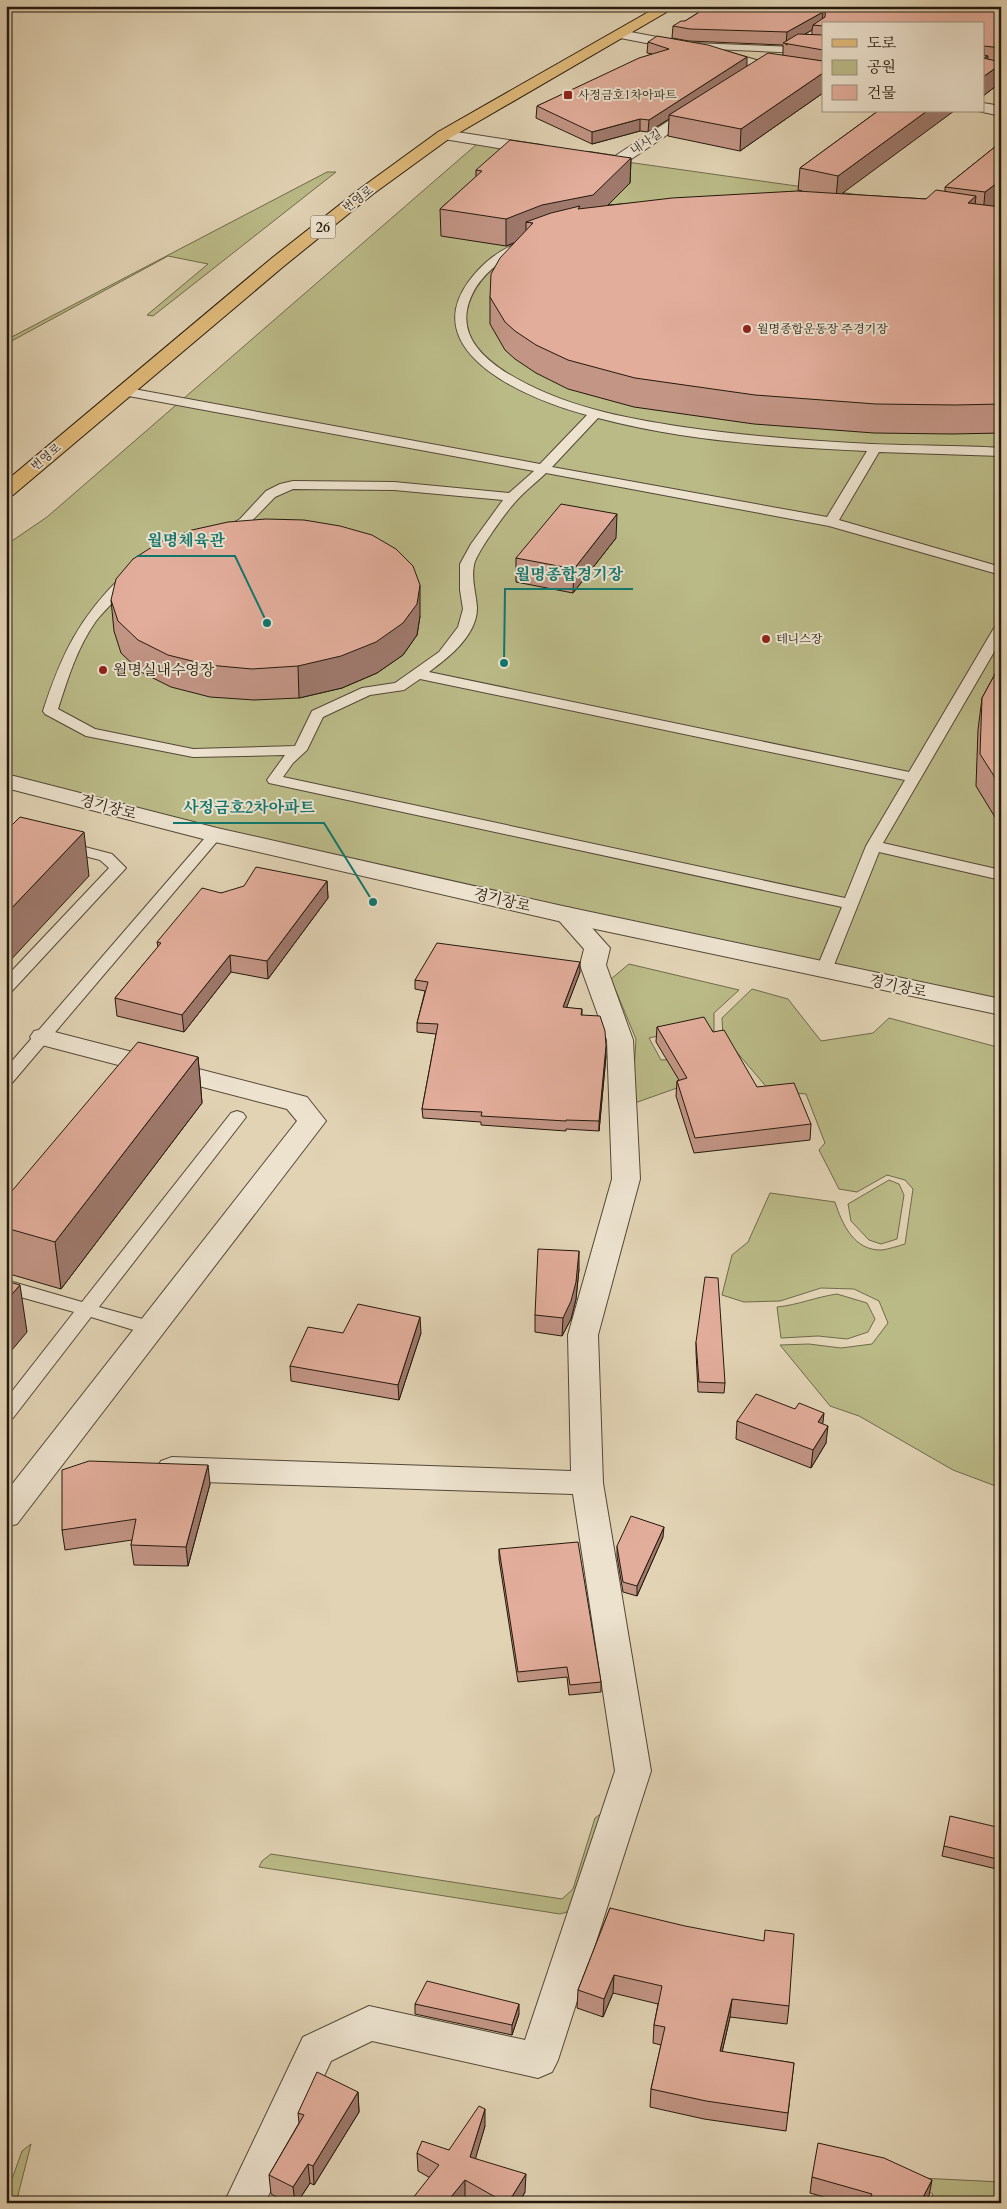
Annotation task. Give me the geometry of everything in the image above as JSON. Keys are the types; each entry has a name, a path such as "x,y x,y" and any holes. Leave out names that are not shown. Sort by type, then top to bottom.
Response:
{"main road":[{"name":"번영로","path":"6,491 123,391 367,191 444,135 670,6"}],"street":[{"path":"620,34 710,51 765,67 822,77"},
{"path":"749,77 815,35"},
{"name":"내사길","path":"444,135 618,161 708,102"},
{"path":"984,108 1001,111"},
{"name":"경기장로","path":"6,781 215,835 568,915 1001,1007"},
{"path":"244,2203 318,2049 368,2023 538,2060 633,1771 586,1482 583,1335 626,1179 620,1040 593,965 597,948 568,915"},
{"path":"6,1515 312,1121 297,1103 43,1037"},
{"path":"45,1465 84,1466"},
{"path":"144,1468 586,1482"}],"lane":[{"path":"686,46 822,51"},
{"path":"530,242 513,249 478,276 468,290 462,305 460,323 464,338 472,351 488,366 514,384 550,400 594,415 636,424 707,434 875,448 964,448 1001,452"},
{"path":"123,391 831,522 1001,570"},
{"path":"594,415 543,469 512,497 478,544 467,564 467,590 470,610 465,628 444,655 400,687 367,691 317,714 300,750 288,760 274,780 851,904"},
{"path":"831,522 875,448"},
{"path":"209,538 238,527 252,515 262,502 275,491 285,486 344,484 439,488 512,497"},
{"path":"140,566 111,595 84,628 65,665 50,711 91,733 193,752 300,750"},
{"path":"824,970 874,846 1001,628"},
{"path":"416,674 915,778"},
{"path":"8,1076 215,835"},
{"path":"6,988 118,868 106,857 48,843"},
{"path":"874,846 1001,875"},
{"path":"6,1413 237,1118"},
{"path":"6,1286 150,1328"}],"green space":[{"path":"477,144 634,163 1001,215 1001,1007 6,781 6,545 47,517"},
{"path":"327,172 336,172 153,316 147,315 208,264 168,256 6,344 6,340"},
{"path":"629,964 739,990 714,1013 714,1031 702,1027 649,1038 661,1060 679,1059 684,1078 677,1088 632,1104 636,1039 611,979"},
{"path":"752,989 788,999 821,1041 873,1033 889,1018 1001,1048 1001,1488 953,1470 859,1416 830,1406 780,1345 809,1344 841,1348 872,1344 888,1323 879,1301 854,1289 821,1288 780,1301 744,1302 722,1295 732,1255 748,1242 770,1193 835,1202 841,1219 851,1235 864,1246 882,1250 905,1244 913,1189 905,1180 887,1175 857,1192 839,1189 819,1150 825,1143 806,1094 770,1091 723,1036 722,1018"},
{"path":"889,1180 899,1184 904,1195 897,1239 881,1244 869,1240 851,1221 848,1204"},
{"path":"837,1294 867,1303 875,1319 868,1332 847,1339 818,1336 781,1338 777,1307"},
{"path":"602,1813 576,1904 567,1912 560,1914 259,1867 262,1861 271,1854 562,1899 573,1889 595,1818"},
{"path":"31,2144 16,2203 6,2203 6,2196 22,2151"},
{"path":"900,2177 1001,2182 1001,2203 929,2203 933,2194"}],"building":[{"path":"709,6 826,6 825,13 823,12 787,32 690,29 673,26"},
{"path":"826,6 1001,6 1001,48 984,46 984,22 822,22 822,26 813,25 825,17"},
{"path":"798,34 822,35 822,50 783,43"},
{"path":"657,36 708,45 747,57 649,120 640,119 592,132 537,106 639,58 669,49 648,42"},
{"path":"768,53 822,61 822,74 741,129 669,115"},
{"path":"984,58 1001,62 1001,64 984,76"},
{"path":"877,112 926,112 838,176 800,168"},
{"path":"510,140 631,158 593,195 542,205 506,219 440,209 482,171 476,170"},
{"path":"1001,142 1001,180 985,192 945,187"},
{"name":"월명종합운동장 주경기장","path":"936,190 976,196 968,203 1001,207 1001,404 876,404 755,395 635,378 568,360 536,345 505,322 490,297 491,274 500,258 533,223 526,222 551,213 580,206 578,209 672,198 797,191 926,199"},
{"path":"561,504 617,514 574,569 516,558"},
{"path":"266,519 304,520 340,526 372,535 396,549 413,566 420,585 417,604 403,623 376,642 341,656 298,666 252,669 208,665 168,655 138,640 118,621 111,600 116,579 133,559 160,542 192,530 228,522"},
{"path":"1001,663 1001,787 980,754 982,698"},
{"path":"20,817 84,832 6,914 6,831"},
{"path":"256,867 327,881 267,961 230,955 182,1015 115,998 161,943 157,942 202,888 221,893 244,886"},
{"path":"437,943 580,962 563,1007 582,1009 581,1015 600,1016 605,1031 606,1046 599,1121 481,1116 482,1112 422,1109 438,1024 417,1023 428,982 415,980"},
{"path":"704,1017 713,1032 724,1030 757,1087 794,1083 811,1124 695,1138 677,1081 687,1078 657,1027"},
{"path":"138,1042 198,1057 55,1242 6,1228 6,1198"},
{"path":"538,1249 579,1251 576,1282 571,1301 563,1318 535,1315"},
{"path":"705,1277 718,1278 725,1383 699,1382 696,1342"},
{"path":"6,1281 20,1285 6,1301"},
{"path":"358,1304 420,1317 398,1385 290,1366 308,1327 343,1333"},
{"path":"756,1394 795,1409 799,1403 824,1413 818,1422 828,1426 813,1450 737,1421"},
{"path":"89,1461 208,1465 186,1547 131,1545 136,1519 62,1530 62,1470"},
{"path":"631,1516 664,1527 637,1586 623,1582 617,1546"},
{"path":"578,1542 601,1682 570,1685 567,1667 518,1672 499,1549"},
{"path":"950,1816 1001,1828 1001,1860 944,1846"},
{"path":"610,1908 685,1926 764,1941 765,1930 794,1934 789,2006 732,1999 720,2051 794,2063 788,2113 706,2101 651,2089 665,2027 654,2025 662,1986 614,1975 604,1999 578,1990"},
{"path":"427,1981 519,2004 512,2025 415,2004"},
{"path":"317,2072 358,2092 313,2166 308,2164 293,2187 269,2175 304,2115 298,2113"},
{"path":"479,2106 485,2109 470,2157 526,2174 508,2203 465,2180 446,2203 409,2203 439,2165 417,2153 422,2141 449,2150"},
{"path":"818,2143 884,2158 932,2180 920,2203 868,2203 872,2194 812,2177"}],"place":[{"name":"사정금호1차아파트","path":"568,95"},
{"name":"월명종합운동장 주경기장","path":"747,329"},
{"name":"월명체육관","path":"267,623"},
{"name":"테니스장","path":"766,639"},
{"name":"월명종합경기장","path":"504,663"},
{"name":"월명실내수영장","path":"103,670"},
{"name":"사정금호2차아파트","path":"373,902"}]}
